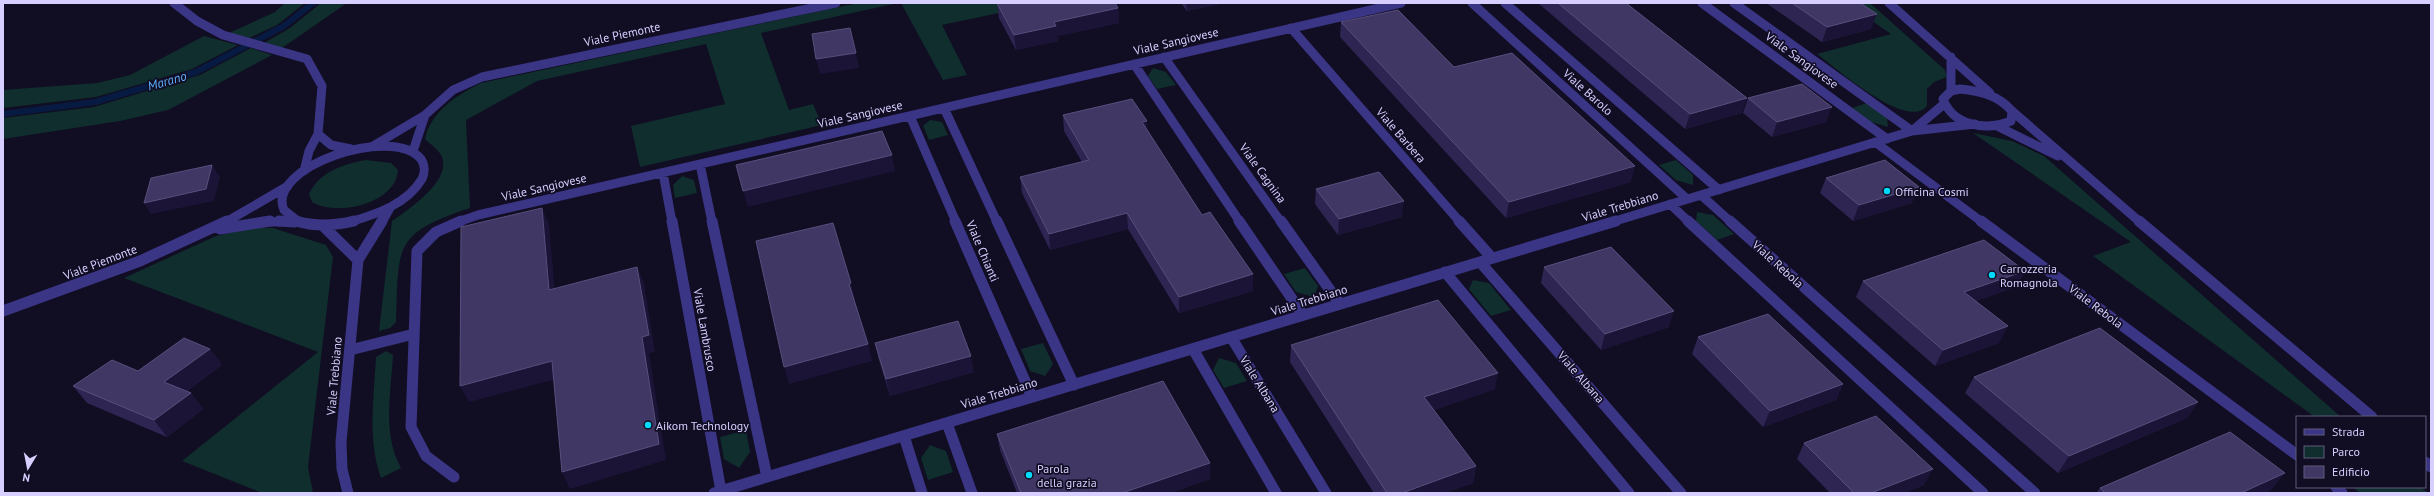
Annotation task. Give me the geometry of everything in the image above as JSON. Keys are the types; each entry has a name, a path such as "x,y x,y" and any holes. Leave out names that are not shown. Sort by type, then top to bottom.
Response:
{"street":[{"path":"174,3 197,21 222,35 266,49 291,54 307,60 316,70 322,86 318,134 309,151 304,171"},
{"name":"Viale Piemonte","path":"373,146 425,115 453,90 482,77 836,3"},
{"name":"Viale Sangiovese","path":"454,477 426,456 411,427 417,252 431,234 443,226 478,215 1400,3"},
{"name":"Viale Barolo","path":"1472,3 1688,199"},
{"name":"Viale Barolo","path":"1506,3 1719,190"},
{"name":"Viale Sangiovese","path":"1702,3 1887,139"},
{"name":"Viale Sangiovese","path":"1734,3 1912,131"},
{"path":"1889,3 1951,57 1991,95 2008,105 2069,162 2371,416"},
{"name":"Viale Barbera","path":"1291,28 1492,258"},
{"name":"Viale Cagnina","path":"1164,57 1340,304"},
{"path":"1951,57 1951,91"},
{"path":"1134,64 1303,315"},
{"path":"1991,95 1970,90 1951,91 1943,99 1944,104 1955,116 1975,124 1997,126 2069,162"},
{"name":"Viale Trebbiano","path":"1912,131 1944,104"},
{"name":"Viale Chianti","path":"944,108 1074,384"},
{"path":"1997,126 2011,121 2012,110"},
{"name":"Viale Piemonte","path":"413,151 425,115"},
{"name":"Viale Chianti","path":"910,116 1032,397"},
{"name":"Viale Trebbiano","path":"717,492 1912,131 1975,124"},
{"path":"318,134 331,146 354,149 373,146 402,147 413,151 423,159 425,170 421,182 408,195 390,207"},
{"name":"Viale Rebola","path":"1875,142 2296,454"},
{"name":"Viale Piemonte","path":"3,311 118,270 204,233 288,186 304,171 330,157 354,149"},
{"path":"700,164 767,477"},
{"name":"Viale Lambrusco","path":"663,173 717,492"},
{"path":"288,186 282,198 282,208 288,216 299,222"},
{"name":"Viale Rebola","path":"1701,195 2035,493"},
{"path":"1670,204 1983,493"},
{"name":"Viale Piemonte","path":"204,233 249,223 273,220 322,225 351,222 390,207"},
{"name":"Viale Trebbiano","path":"348,493 342,469 342,442 358,260 390,207"},
{"path":"322,225 358,260"},
{"name":"Viale Albana","path":"1480,262 1681,493"},
{"path":"1445,272 1629,493"},
{"path":"350,350 414,334"},
{"name":"Viale Albana","path":"1231,337 1326,493"},
{"path":"1193,349 1276,493"},
{"path":"947,423 972,493"},
{"path":"904,436 922,493"}],"green space":[{"path":"285,3 305,3 277,25 247,39 229,33 275,12"},
{"path":"321,3 347,3 282,48 264,43 290,28"},
{"path":"858,3 898,3 761,33 789,110 813,104 822,125 640,167 631,126 725,104 706,44 537,81 466,120 470,208 426,226 413,235 405,246 400,259 396,322 390,328 379,331 392,221 418,202 435,185 443,166 442,157 425,139 433,120 446,105 454,99 481,83"},
{"path":"901,3 1047,3 942,25 967,75 943,80"},
{"path":"1846,3 1870,3 1945,70 1947,77 1934,82 1927,89 1927,106 1917,112 1904,110 1888,104 1872,95 1817,54 1891,34"},
{"path":"204,36 238,45 192,69 96,97 3,108 3,90 97,83 130,75"},
{"path":"251,48 272,55 168,110 120,121 3,139 3,118 94,107 200,75"},
{"path":"1153,68 1166,72 1176,85 1157,89 1148,76"},
{"path":"1867,103 1887,118 1888,127 1871,122 1852,108"},
{"path":"930,120 942,122 948,135 929,140 923,126"},
{"path":"1973,133 2012,141 2044,156 2340,416 2314,416 2093,256 2131,242"},
{"path":"366,160 391,163 398,170 395,182 377,199 364,204 336,208 323,206 312,202 309,194 313,186 325,175 340,167"},
{"path":"1676,160 1693,175 1693,185 1676,180 1659,165"},
{"path":"682,176 694,180 697,193 675,198 673,185"},
{"path":"1697,212 1713,215 1734,234 1717,240 1696,221"},
{"path":"255,227 273,228 326,245 333,257 308,467 313,493 262,493 182,461 318,352 124,278 216,236"},
{"path":"1305,268 1318,286 1314,297 1296,292 1284,274"},
{"path":"1473,280 1489,283 1511,310 1491,316 1469,289"},
{"path":"1043,343 1053,364 1045,376 1030,371 1021,349"},
{"path":"386,351 393,355 389,413 391,441 401,468 381,478 374,448 372,418 376,357"},
{"path":"1219,358 1236,363 1247,381 1224,388 1213,370"},
{"path":"746,430 750,452 739,468 724,459 720,437"},
{"path":"930,445 946,451 953,472 928,480 921,458"},
{"path":"2354,488 2422,488 2428,493 2360,493"}],"building":[{"path":"997,3 1115,3 1118,8 1054,22 1056,26 1014,35"},
{"path":"1558,3 1626,3 1747,98 1690,114"},
{"path":"1792,3 1860,3 1877,14 1827,27"},
{"path":"1398,10 1454,67 1512,53 1635,166 1509,202 1341,22"},
{"path":"850,28 856,53 816,59 812,34"},
{"path":"1802,84 1832,107 1777,122 1748,98"},
{"path":"1132,99 1147,121 1142,122 1202,215 1210,212 1253,274 1179,297 1127,213 1049,234 1020,177 1089,160 1063,115"},
{"path":"882,131 892,155 743,191 736,165"},
{"path":"1885,160 1919,187 1859,205 1826,178"},
{"path":"212,165 206,189 144,203 151,178"},
{"path":"1379,172 1404,201 1339,219 1316,189"},
{"path":"542,208 549,290 637,267 649,335 642,337 659,444 562,472 552,361 460,386 461,227"},
{"path":"833,223 851,283 849,284 868,344 784,367 756,241"},
{"path":"1984,240 2025,271 1964,292 2008,326 1943,350 1863,281"},
{"path":"1611,247 1674,311 1605,334 1544,267"},
{"path":"1438,300 1498,373 1424,397 1476,466 1402,493 1387,493 1291,345"},
{"path":"1768,314 1843,384 1770,411 1698,337"},
{"path":"958,321 971,356 886,379 875,343"},
{"path":"2100,328 2198,402 2069,456 1974,377"},
{"path":"184,338 210,349 164,382 191,393 154,420 73,386 112,360 138,371"},
{"path":"1163,381 1210,463 1122,493 1021,493 997,434"},
{"path":"1876,416 1933,469 1871,493 1854,493 1804,443"},
{"path":"2230,432 2285,473 2241,493 2105,493 2100,488"}],"waterway":[{"name":"Marano","path":"3,114 95,102 196,72 284,26 313,3"}],"place":[{"name":"Officina Cosmi","path":"1887,191"},
{"name":"Carrozzeria Romagnola","path":"1992,275"},
{"name":"Aikom Technology","path":"648,425"},
{"name":"Parola della grazia","path":"1029,475"}]}
